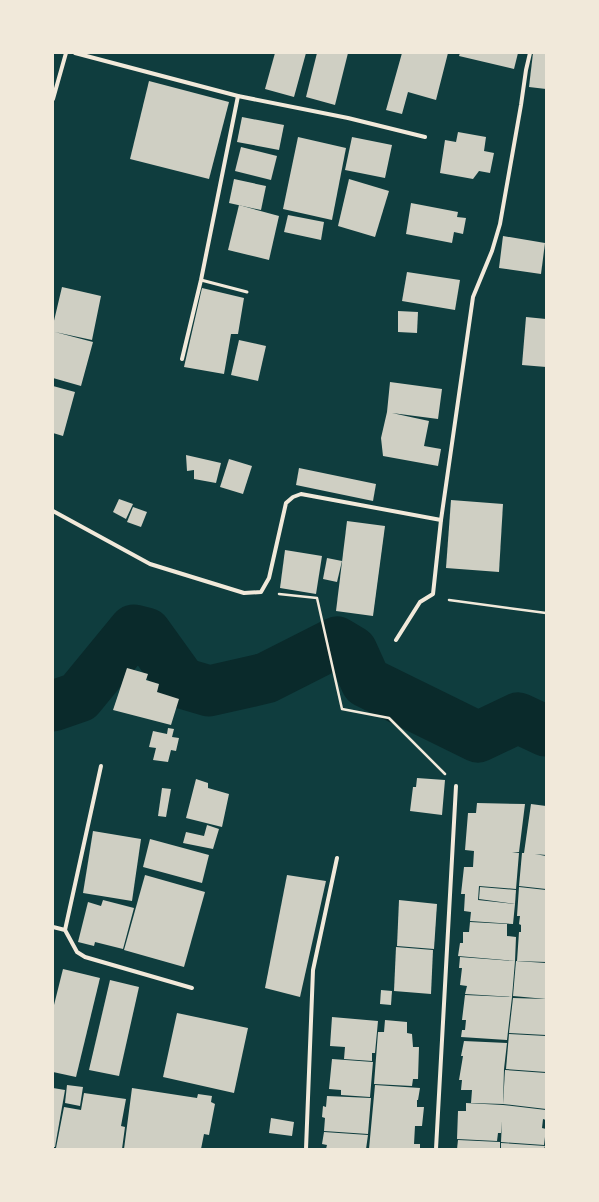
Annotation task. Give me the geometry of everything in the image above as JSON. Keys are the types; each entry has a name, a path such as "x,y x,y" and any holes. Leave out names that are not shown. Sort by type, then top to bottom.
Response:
{"street":[{"path":"53,99 66,53"},
{"path":"75,53 238,96 348,118 425,137"},
{"path":"396,640 420,602 433,594 441,520 473,297 492,250 500,224 530,53"},
{"path":"182,359 201,280 238,96"},
{"path":"53,511 150,564 244,593 261,592 269,578 286,503 293,497 301,494 441,520"},
{"path":"101,766 65,930 77,952 85,957 192,988"},
{"path":"436,1149 456,786"},
{"path":"306,1149 313,970 337,858"},
{"path":"53,927 65,930"}],"lane":[{"path":"201,280 246,292"}],"path":[{"path":"261,592 317,598 342,709 389,718 456,786"},
{"path":"433,594 438,598 546,613"}],"building":[{"path":"275,53 306,53 294,97 265,89"},
{"path":"317,53 348,53 335,105 306,97"},
{"path":"402,53 448,53 436,100 408,92 402,114 386,110"},
{"path":"460,53 518,53 514,69 459,56"},
{"path":"533,53 546,53 546,89 529,87"},
{"path":"149,81 229,102 209,179 130,159"},
{"path":"242,117 284,125 279,150 237,142"},
{"path":"458,132 486,137 484,151 494,153 490,173 479,171 473,179 440,173 445,140 456,142"},
{"path":"298,137 346,148 332,220 283,209"},
{"path":"352,137 392,145 385,178 345,170"},
{"path":"241,147 277,156 271,180 235,171"},
{"path":"234,179 266,186 261,210 229,203"},
{"path":"349,179 389,191 375,237 338,226"},
{"path":"411,203 458,212 457,217 466,218 463,234 454,232 452,243 406,234"},
{"path":"239,205 279,216 269,260 228,250"},
{"path":"288,215 324,222 321,240 284,232"},
{"path":"503,236 545,243 541,274 499,268"},
{"path":"407,272 460,280 455,310 402,301"},
{"path":"62,287 101,296 92,340 55,332 93,342 81,386 53,378 53,325"},
{"path":"202,288 244,298 238,334 231,334 224,374 184,367"},
{"path":"398,311 418,312 417,333 398,332"},
{"path":"526,317 546,319 546,367 522,365"},
{"path":"239,340 266,346 258,381 231,375"},
{"path":"390,382 442,389 438,419 392,413 429,421 424,446 441,449 438,466 383,456 381,438 387,412"},
{"path":"53,386 75,392 63,436 53,433"},
{"path":"186,455 221,463 216,483 194,479 194,470 187,471"},
{"path":"229,459 252,466 243,494 220,487"},
{"path":"299,468 376,484 373,501 296,485"},
{"path":"119,499 133,504 126,519 113,512"},
{"path":"451,500 503,504 499,572 446,568"},
{"path":"133,507 147,512 141,527 127,522"},
{"path":"347,521 385,526 373,616 336,611"},
{"path":"285,550 322,556 316,594 280,588"},
{"path":"327,558 342,561 337,582 323,579"},
{"path":"127,668 148,674 146,680 159,684 157,692 179,699 171,725 113,710"},
{"path":"168,728 174,729 172,737 179,738 176,751 171,750 168,762 153,760 156,748 149,747 153,731 167,734"},
{"path":"417,778 445,780 442,815 410,811 413,787 416,787"},
{"path":"196,779 208,783 208,788 229,794 222,827 186,818"},
{"path":"162,788 171,789 166,817 158,816"},
{"path":"477,803 525,804 519,852 512,852 519,853 516,889 479,886 478,900 515,904 513,924 470,921 471,912 464,911 465,894 461,894 464,867 473,867 474,851 465,850 468,813 476,813"},
{"path":"531,804 546,806 546,855 535,854 546,856 546,889 519,886 522,853 524,853"},
{"path":"207,825 219,829 213,849 183,843 186,832 204,836"},
{"path":"93,831 141,839 132,901 83,893"},
{"path":"150,839 209,855 202,883 143,867"},
{"path":"145,875 205,892 184,967 124,950"},
{"path":"287,875 326,881 300,997 265,988"},
{"path":"480,887 516,890 515,904 479,899"},
{"path":"519,887 546,890 546,962 517,961 519,932 521,932 521,925 519,924 520,916 517,916"},
{"path":"103,900 134,908 123,949 95,942 94,946 78,942 88,902 101,906"},
{"path":"399,900 437,904 434,949 397,946"},
{"path":"470,922 507,924 507,936 516,937 515,961 458,956 460,943 463,943 463,932 469,932"},
{"path":"396,947 433,950 431,994 394,991"},
{"path":"460,957 515,961 512,997 465,994 467,986 460,985 462,968 459,968"},
{"path":"516,961 546,963 546,999 513,996"},
{"path":"63,969 100,978 76,1077 53,1072 53,1009"},
{"path":"110,980 139,987 119,1076 89,1070"},
{"path":"381,990 392,991 391,1005 380,1004"},
{"path":"465,995 512,997 507,1040 461,1037 462,1030 465,1030 466,1020 462,1020"},
{"path":"513,998 546,999 546,1035 509,1033"},
{"path":"177,1013 248,1028 234,1093 163,1077"},
{"path":"332,1017 378,1021 375,1053 372,1053 372,1061 344,1059 345,1047 330,1046"},
{"path":"385,1020 407,1022 407,1033 412,1034 413,1047 419,1047 418,1079 413,1079 412,1086 374,1084 378,1032 384,1032"},
{"path":"509,1034 546,1036 546,1072 506,1069"},
{"path":"464,1041 507,1043 504,1069 503,1104 471,1103 472,1090 461,1090 462,1080 459,1080"},
{"path":"332,1059 373,1062 370,1097 341,1095 341,1090 329,1089"},
{"path":"505,1070 546,1073 546,1109 503,1104"},
{"path":"67,1085 83,1087 80,1106 65,1103"},
{"path":"375,1085 420,1088 417,1107 424,1107 422,1126 415,1126 414,1144 420,1144 420,1149 369,1149"},
{"path":"53,1088 65,1090 55,1147 53,1147"},
{"path":"132,1088 197,1098 198,1094 212,1096 211,1102 215,1104 209,1135 204,1134 201,1149 124,1149"},
{"path":"84,1093 126,1099 121,1126 125,1127 122,1149 56,1148 64,1107 81,1110"},
{"path":"327,1096 371,1098 368,1134 324,1131 325,1118 322,1117 323,1106 326,1107"},
{"path":"466,1103 503,1105 546,1110 546,1120 543,1119 542,1128 546,1129 544,1145 501,1142 502,1121 501,1133 498,1133 497,1141 457,1139 458,1111 466,1111"},
{"path":"271,1118 294,1122 292,1136 269,1133"},
{"path":"324,1132 368,1135 366,1149 326,1149 327,1145 322,1144"},
{"path":"458,1140 500,1142 500,1149 457,1149"},
{"path":"501,1143 545,1146 544,1149 501,1149"}],"waterway":[{"path":"53,706 79,697 134,630 146,633 182,683 209,691 266,678 337,642 352,651 366,682 478,737 518,718 546,731"}]}
